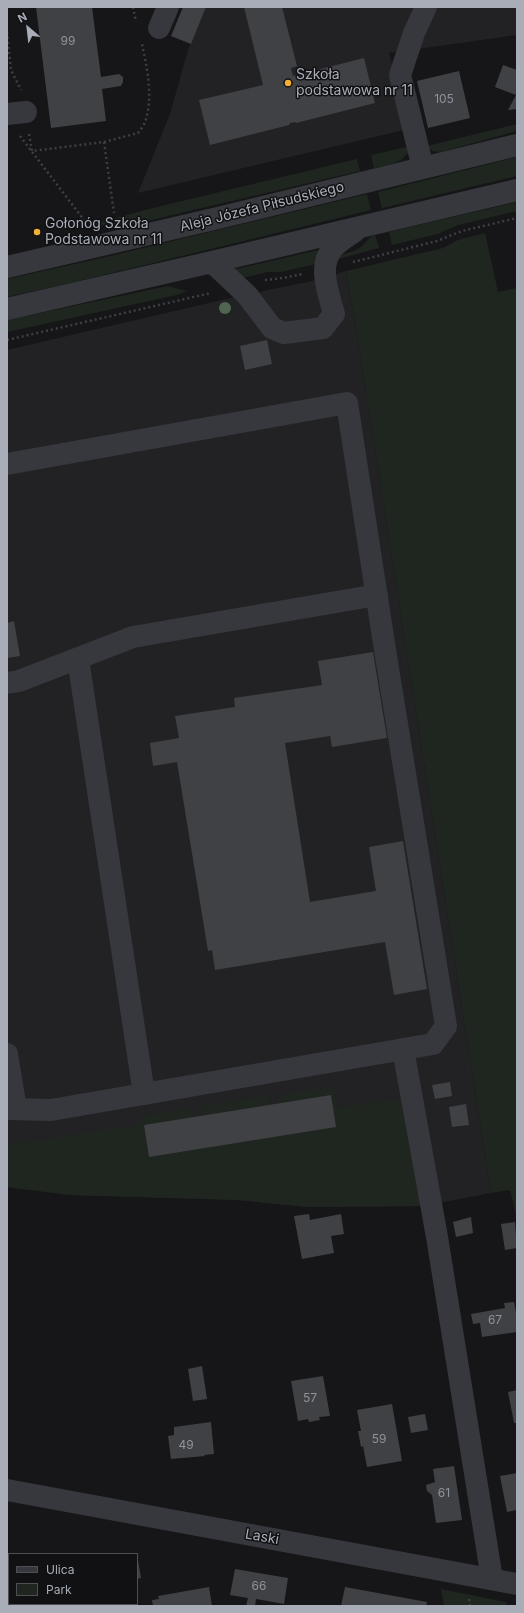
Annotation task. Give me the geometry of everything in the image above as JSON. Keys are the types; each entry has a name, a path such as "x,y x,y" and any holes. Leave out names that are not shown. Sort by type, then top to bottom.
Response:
{"street":[{"path":"159,28 168,7"},
{"path":"424,168 400,75 414,33 426,7"},
{"name":"Aleja Józefa Piłsudskiego","path":"7,267 517,145"},
{"path":"7,309 517,190"},
{"path":"212,262 247,295 272,328 284,333 323,328 334,314 325,277 325,268 328,258 332,248 362,226"},
{"path":"7,464 347,403 446,1026 433,1044 50,1110 11,1109 7,1054"},
{"path":"7,683 19,681 134,637 377,595"},
{"path":"78,659 144,1094"},
{"path":"403,1049 437,1237 492,1579"},
{"name":"Laski","path":"7,1490 517,1584"}],"path":[{"path":"133,7 136,23"},
{"path":"104,142 138,133 146,120 149,99 147,66 140,38"},
{"path":"17,133 84,220"},
{"path":"107,154 114,212"}],"shaded area":[{"name":"Szkoła podstawowa nr 11","path":"206,7 517,7 517,35 389,53 408,129 138,193 170,114 188,50"},
{"path":"346,271 491,1193 423,1206 308,1207 238,1200 70,1195 7,1187 7,350 239,296 317,280"}],"green space":[{"path":"517,124 517,131 441,152 432,151 427,146"},
{"path":"411,146 409,152 397,162 374,168 371,155"},
{"path":"517,157 517,176 382,208 378,192"},
{"path":"357,159 360,171 134,224 85,226 153,208"},
{"path":"367,194 371,210 75,282 7,297 7,279 102,258"},
{"path":"517,202 517,211 458,225 438,234 392,245 389,232"},
{"path":"485,233 498,292 517,288 517,1218 510,1190 491,1193 346,271 443,248 458,240"},
{"path":"375,235 379,248 334,260 340,256 355,251"},
{"path":"323,249 320,263 281,272 267,272 239,279 232,270"},
{"path":"168,286 187,291 177,295 7,332 7,320"},
{"path":"329,1087 334,1090 337,1108 404,1098 423,1206 308,1207 238,1200 70,1195 7,1187 7,1145 139,1124 145,1116 192,1109 193,1117 144,1125 149,1157 335,1127 331,1095 281,1103 280,1094"},
{"path":"269,1096 270,1104 204,1115 202,1107"},
{"path":"441,1589 506,1602 507,1606 444,1606"}],"building":[{"path":"36,7 92,7 101,77 119,74 123,77 121,86 102,89 106,121 51,128"},
{"path":"183,7 206,7 191,44 171,36"},
{"path":"244,7 282,7 297,66 291,68 293,76 364,58 375,103 296,123 290,123 289,125 210,145 199,100 263,85"},
{"path":"503,65 517,70 517,109 508,110 516,95 495,87"},
{"path":"459,71 470,118 428,128 417,81"},
{"path":"267,340 272,364 245,370 240,346"},
{"path":"14,621 20,656 7,658 7,623"},
{"path":"373,652 387,738 332,747 330,736 285,743 310,902 376,891 369,847 403,841 427,989 394,995 385,942 215,970 212,950 208,951 177,762 153,766 150,743 179,738 175,716 235,707 234,698 322,685 318,661"},
{"path":"450,1082 452,1096 435,1099 432,1085"},
{"path":"331,1095 336,1127 149,1157 144,1125"},
{"path":"466,1104 469,1125 452,1127 449,1107"},
{"path":"309,1214 310,1220 341,1214 344,1234 331,1236 334,1253 302,1259 294,1216"},
{"path":"471,1217 473,1233 456,1237 453,1222"},
{"path":"515,1222 517,1248 505,1250 501,1224"},
{"path":"514,1302 517,1318 517,1332 482,1337 480,1323 473,1324 471,1314 505,1308 504,1303"},
{"path":"202,1366 207,1399 193,1401 188,1369"},
{"path":"323,1376 330,1416 319,1417 320,1420 309,1422 308,1419 298,1421 291,1381"},
{"path":"517,1390 517,1423 514,1423 508,1392"},
{"path":"392,1404 402,1461 367,1467 363,1446 361,1447 358,1431 361,1431 357,1410"},
{"path":"425,1414 428,1430 411,1433 408,1417"},
{"path":"211,1422 214,1454 171,1459 168,1436 174,1435 174,1427"},
{"path":"454,1466 462,1520 436,1523 432,1495 427,1491 426,1485 435,1482 433,1469"},
{"path":"517,1473 517,1510 507,1512 500,1476"},
{"path":"138,1560 141,1578 138,1579"},
{"path":"235,1569 288,1578 284,1604 256,1599 255,1606 246,1606 248,1598 230,1595"},
{"path":"209,1587 212,1606 153,1606 152,1600 159,1599 158,1596"},
{"path":"345,1587 427,1602 426,1606 341,1606"}],"place":[{"name":"Szkoła podstawowa nr 11","path":"288,83"},
{"name":"Gołonóg Szkoła Podstawowa nr 11","path":"37,232"}]}
